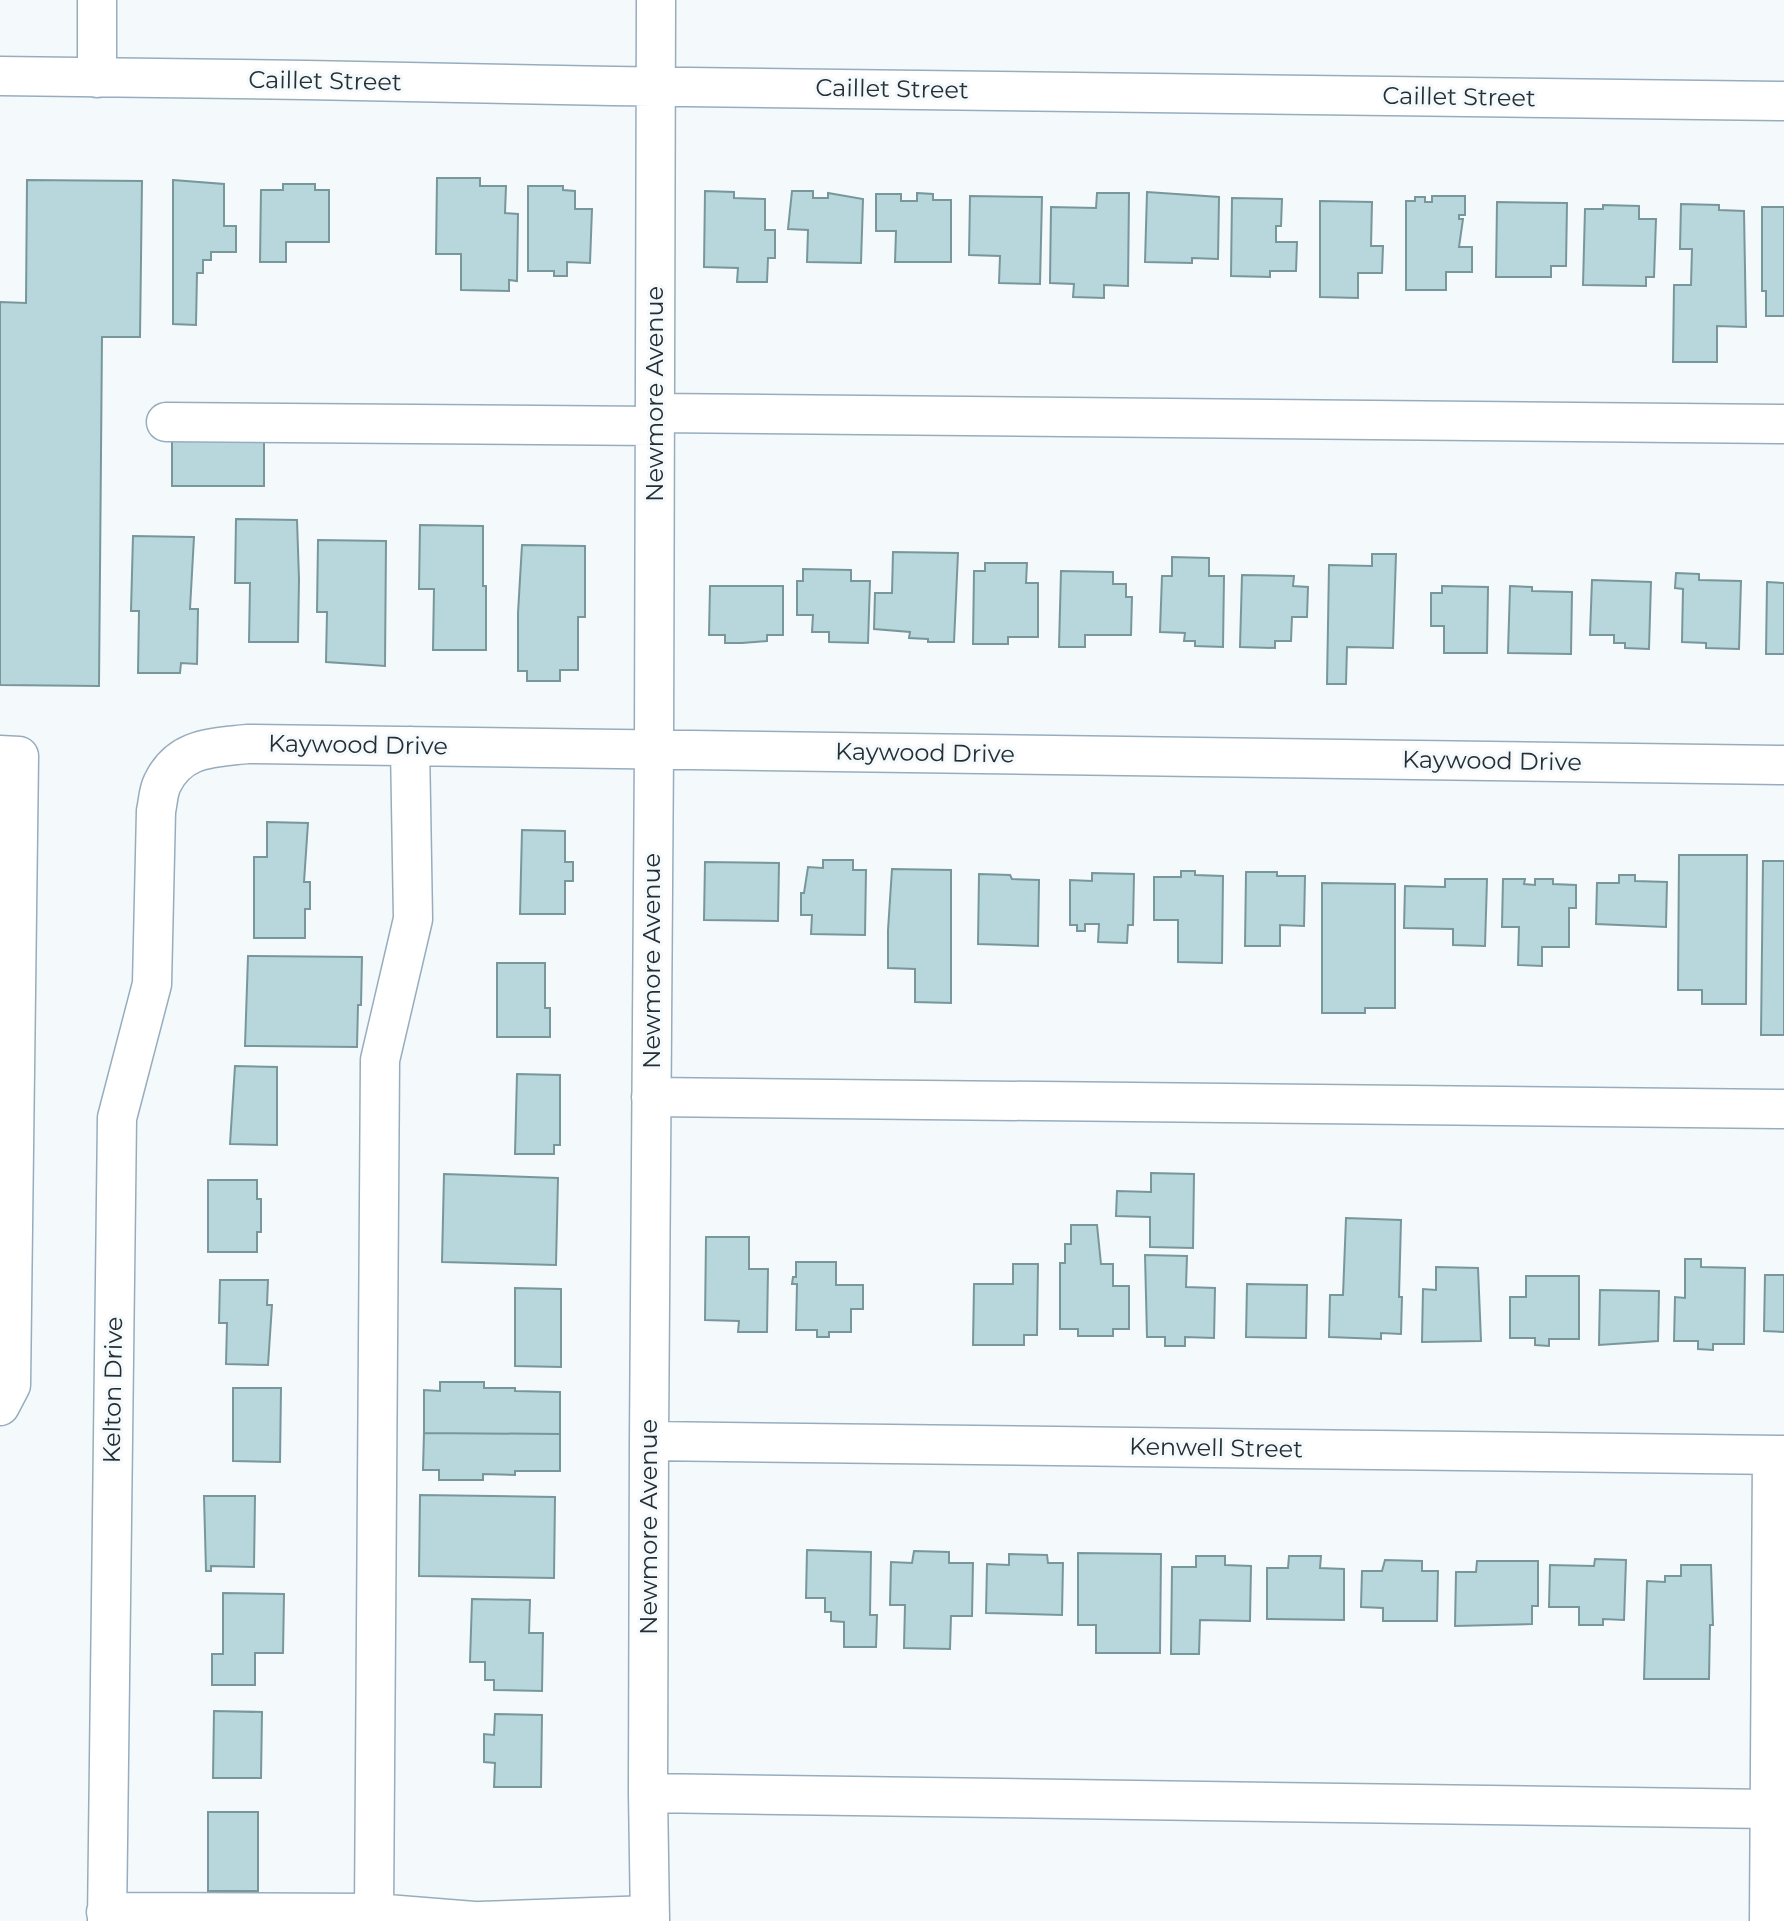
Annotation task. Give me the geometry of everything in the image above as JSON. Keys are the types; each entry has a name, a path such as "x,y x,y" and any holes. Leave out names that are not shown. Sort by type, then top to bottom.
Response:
{"street":[{"path":"97,0 97,78"},
{"name":"Newmore Avenue","path":"650,1918 649,1441 656,0"},
{"name":"Caillet Street","path":"0,76 1784,101"},
{"path":"166,422 655,419 1784,424"},
{"name":"Kaywood Drive","path":"154,864 156,811 162,785 177,762 190,753 208,748 247,744 1784,765"},
{"path":"374,1913 380,1060 413,919 410,746"},
{"path":"0,755 19,756 11,1385 0,1406"},
{"name":"Kelton Drive","path":"106,1917 117,1118 152,985 154,864"},
{"path":"651,1097 1784,1109"},
{"name":"Kenwell Street","path":"649,1441 1778,1455"},
{"path":"1769,1921 1769,1809 1778,1455"},
{"path":"648,1793 1769,1809"},
{"path":"106,1917 374,1913 474,1921"},
{"path":"480,1921 650,1918"}],"building":[{"path":"437,178 480,178 480,186 506,186 505,213 518,214 517,281 509,280 509,291 461,290 461,254 436,254"},
{"path":"27,180 142,181 140,337 102,337 99,686 0,685 0,302 26,303"},
{"path":"173,180 224,184 224,226 236,226 236,252 211,252 211,260 203,260 203,273 197,273 196,325 173,324"},
{"path":"283,184 315,184 315,190 329,190 329,242 286,242 286,262 260,262 261,190 283,190"},
{"path":"528,186 563,186 563,190 575,191 575,209 592,209 590,263 567,262 567,276 554,276 554,271 528,271"},
{"path":"705,191 734,192 734,198 765,199 765,230 775,230 775,258 768,258 767,282 737,282 738,268 704,267"},
{"path":"792,191 813,191 813,198 828,198 828,193 863,199 861,263 807,262 808,230 788,229"},
{"path":"1147,192 1219,197 1218,259 1192,258 1192,263 1145,262"},
{"path":"917,193 933,194 933,200 951,200 951,262 895,262 896,231 876,231 876,194 901,194 901,201 917,201"},
{"path":"1097,193 1129,193 1128,286 1104,285 1104,298 1073,297 1074,284 1050,283 1051,207 1096,208"},
{"path":"970,196 1042,197 1040,284 999,283 1000,256 969,255"},
{"path":"1432,196 1465,196 1465,215 1459,215 1459,219 1463,219 1459,247 1472,247 1472,272 1446,272 1446,290 1406,290 1406,201 1425,197 1425,202 1432,202"},
{"path":"1232,198 1282,199 1281,226 1276,226 1276,242 1297,242 1296,271 1270,271 1270,277 1231,276"},
{"path":"1320,201 1372,202 1371,246 1383,246 1382,273 1358,273 1358,298 1320,297"},
{"path":"1497,202 1567,203 1566,266 1551,266 1551,277 1496,277"},
{"path":"1681,204 1719,205 1719,210 1744,211 1746,327 1717,326 1717,362 1673,362 1674,285 1691,285 1692,249 1680,249"},
{"path":"1603,205 1639,206 1639,219 1656,219 1654,277 1646,277 1646,286 1583,285 1585,209 1603,209"},
{"path":"1762,207 1784,207 1784,316 1766,316 1766,291 1762,291"},
{"path":"172,440 264,441 264,486 172,486"},
{"path":"236,519 297,520 298,642 249,642 250,583 235,583"},
{"path":"420,525 483,526 486,650 433,650 434,589 419,589"},
{"path":"133,536 194,537 190,609 198,609 197,664 181,663 180,673 138,673 139,611 131,611"},
{"path":"318,540 386,541 385,666 326,662 327,612 317,612"},
{"path":"522,545 585,546 585,617 578,617 578,670 560,670 560,681 527,681 527,671 518,671"},
{"path":"893,552 958,553 954,642 928,642 928,639 909,638 910,632 874,629 875,593 892,593"},
{"path":"1372,554 1396,554 1393,648 1347,647 1346,684 1327,684 1329,565 1372,566"},
{"path":"1172,557 1209,558 1209,576 1224,576 1223,647 1195,646 1195,641 1184,641 1185,633 1160,632 1162,576 1172,576"},
{"path":"985,563 1027,563 1026,583 1038,583 1038,637 1008,637 1008,644 973,644 974,571 985,571"},
{"path":"803,569 851,570 851,581 870,581 868,643 829,642 829,632 812,632 813,615 797,615 797,581 803,581"},
{"path":"1061,571 1113,572 1113,584 1126,584 1126,597 1132,597 1131,635 1085,635 1085,647 1059,647"},
{"path":"1676,573 1699,574 1699,580 1741,581 1739,649 1706,648 1706,643 1682,642 1683,589 1675,588"},
{"path":"1242,575 1294,576 1293,586 1308,587 1307,617 1292,617 1291,641 1275,641 1275,648 1240,647"},
{"path":"1592,580 1651,582 1649,649 1625,648 1625,643 1614,643 1614,635 1590,635"},
{"path":"1767,582 1784,583 1784,654 1766,654"},
{"path":"710,586 783,586 783,635 767,635 767,641 725,643 725,635 709,635"},
{"path":"1442,586 1488,587 1487,653 1444,653 1444,626 1431,626 1431,593 1442,593"},
{"path":"1510,586 1532,587 1532,591 1572,592 1571,654 1508,653"},
{"path":"267,822 308,823 304,882 310,882 310,909 305,909 305,938 254,938 254,857 267,857"},
{"path":"522,830 565,831 565,862 573,862 573,881 565,881 565,914 520,914"},
{"path":"1679,855 1747,855 1746,1004 1702,1004 1702,990 1678,990"},
{"path":"823,860 853,860 853,870 866,870 865,935 811,934 812,915 801,915 801,893 804,893 808,867 823,868"},
{"path":"1763,861 1784,861 1784,1035 1761,1035"},
{"path":"705,862 779,863 778,921 704,920"},
{"path":"892,869 951,870 951,1003 915,1002 915,969 888,968"},
{"path":"1181,871 1195,871 1195,875 1223,876 1222,963 1178,962 1178,920 1154,920 1154,877 1181,877"},
{"path":"1246,872 1305,876 1304,926 1280,925 1280,946 1245,946"},
{"path":"1092,873 1134,874 1133,925 1128,925 1127,943 1098,942 1099,924 1085,924 1085,931 1077,931 1077,925 1070,925 1070,880 1092,881"},
{"path":"979,874 1039,880 1038,946 978,944"},
{"path":"1619,875 1635,875 1635,881 1667,882 1666,927 1596,924 1597,883 1619,883"},
{"path":"1445,879 1487,879 1485,946 1453,945 1453,929 1404,928 1405,886 1445,887"},
{"path":"1503,879 1525,879 1524,884 1535,885 1535,879 1553,879 1553,884 1576,885 1576,908 1569,908 1569,947 1542,947 1542,966 1518,965 1519,927 1502,927"},
{"path":"1322,883 1395,884 1395,1008 1365,1008 1365,1013 1322,1013"},
{"path":"248,956 362,957 357,1047 245,1046"},
{"path":"497,963 545,963 545,1008 550,1008 550,1037 497,1037"},
{"path":"235,1066 277,1067 277,1145 230,1144"},
{"path":"517,1074 560,1075 560,1145 554,1145 554,1154 515,1154"},
{"path":"1151,1173 1194,1174 1193,1248 1150,1247 1150,1217 1116,1216 1117,1191 1151,1192"},
{"path":"444,1174 558,1178 556,1265 442,1262"},
{"path":"208,1180 257,1180 257,1199 261,1199 261,1232 257,1232 257,1252 208,1252"},
{"path":"1346,1218 1401,1220 1401,1334 1381,1333 1381,1339 1329,1337 1330,1295 1343,1295"},
{"path":"1071,1225 1097,1225 1101,1264 1113,1264 1113,1286 1129,1286 1129,1329 1113,1329 1113,1336 1078,1336 1078,1329 1060,1329 1060,1263 1065,1263 1065,1244 1071,1244"},
{"path":"706,1237 749,1237 749,1269 768,1269 767,1332 738,1332 739,1321 705,1320"},
{"path":"1145,1255 1187,1256 1186,1287 1215,1288 1214,1338 1185,1337 1185,1346 1165,1346 1165,1337 1147,1337"},
{"path":"1685,1259 1701,1259 1701,1267 1745,1268 1744,1344 1713,1344 1713,1350 1698,1349 1698,1341 1674,1341 1675,1297 1685,1298"},
{"path":"796,1262 836,1262 836,1285 863,1285 863,1309 851,1309 851,1332 829,1332 829,1337 817,1337 817,1330 796,1330 797,1284 792,1284 793,1277 796,1277"},
{"path":"1013,1264 1038,1264 1037,1335 1024,1335 1024,1345 973,1345 974,1284 1013,1284"},
{"path":"1436,1267 1478,1268 1481,1341 1422,1342 1423,1289 1436,1290"},
{"path":"1765,1275 1784,1275 1784,1332 1764,1331"},
{"path":"1526,1276 1579,1276 1579,1339 1549,1339 1549,1346 1535,1345 1535,1338 1510,1338 1510,1297 1526,1297"},
{"path":"220,1280 268,1280 267,1305 272,1305 268,1365 226,1364 227,1323 219,1323"},
{"path":"1247,1284 1307,1285 1306,1338 1246,1337"},
{"path":"515,1288 561,1289 561,1367 515,1366"},
{"path":"1600,1290 1659,1291 1658,1341 1599,1345"},
{"path":"440,1382 484,1382 484,1388 560,1392 560,1434 424,1433 424,1390 440,1391"},
{"path":"233,1388 281,1388 280,1462 233,1461"},
{"path":"424,1433 560,1434 560,1471 515,1471 515,1475 483,1474 483,1480 439,1480 439,1470 423,1470"},
{"path":"420,1495 555,1497 554,1578 419,1576"},
{"path":"204,1496 255,1496 254,1567 211,1566 211,1571 206,1571"},
{"path":"807,1550 871,1552 870,1615 877,1615 876,1647 844,1647 844,1622 831,1621 831,1612 825,1612 825,1598 806,1598"},
{"path":"914,1551 949,1552 949,1563 973,1563 972,1616 951,1616 950,1649 904,1648 905,1605 890,1605 891,1562 912,1563"},
{"path":"1078,1553 1161,1554 1160,1653 1096,1653 1096,1625 1078,1625"},
{"path":"1009,1554 1047,1555 1048,1563 1063,1563 1062,1615 986,1613 987,1564 1009,1565"},
{"path":"1196,1556 1225,1556 1225,1565 1251,1566 1250,1621 1200,1620 1199,1654 1171,1654 1172,1567 1196,1567"},
{"path":"1289,1556 1321,1556 1320,1568 1344,1569 1344,1620 1267,1619 1267,1568 1288,1568"},
{"path":"1595,1559 1626,1560 1624,1620 1603,1619 1603,1625 1579,1625 1579,1607 1549,1607 1550,1565 1594,1566"},
{"path":"1385,1560 1422,1561 1422,1571 1438,1571 1437,1621 1383,1621 1383,1608 1361,1607 1362,1571 1382,1571"},
{"path":"1477,1561 1538,1561 1538,1606 1532,1606 1532,1624 1455,1626 1456,1572 1476,1572"},
{"path":"1681,1565 1711,1565 1713,1625 1710,1625 1709,1679 1644,1679 1647,1581 1665,1582 1665,1576 1681,1576"},
{"path":"223,1593 284,1594 283,1653 255,1653 255,1685 212,1685 212,1654 223,1654"},
{"path":"472,1599 530,1600 529,1633 543,1633 542,1691 494,1690 494,1680 485,1680 485,1662 470,1662"},
{"path":"214,1711 262,1712 261,1778 213,1778"},
{"path":"495,1714 542,1715 541,1787 494,1787 495,1763 484,1762 484,1734 494,1735"},
{"path":"208,1812 258,1812 258,1891 208,1891"}]}
